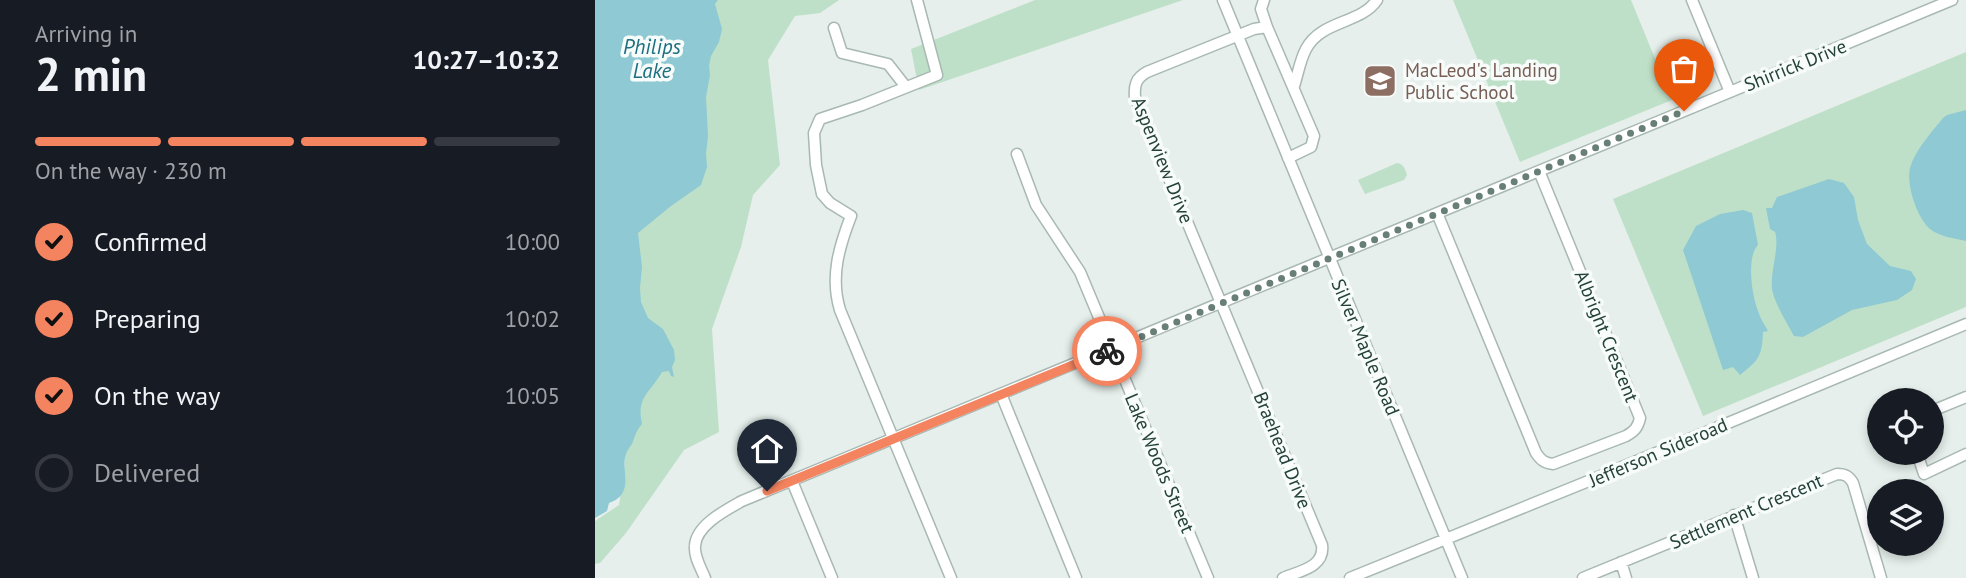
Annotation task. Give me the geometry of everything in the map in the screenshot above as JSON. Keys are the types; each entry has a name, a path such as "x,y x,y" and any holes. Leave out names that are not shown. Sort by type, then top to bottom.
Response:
{"street":[{"path":"917,0 937,75 820,119 814,133 816,165 822,194 829,204 851,216 837,260 837,302 951,578"},
{"name":"Silver Maple Road","path":"1223,0 1462,578"},
{"path":"1264,0 1261,9 1267,27 1314,136 1311,147 1288,159"},
{"path":"1294,86 1306,48 1322,31 1371,9 1377,0"},
{"path":"1692,0 1730,92"},
{"name":"Shirrick Drive","path":"705,578 695,548 698,536 716,517 742,501 1952,0"},
{"path":"834,27 842,53 888,64 906,87"},
{"path":"1237,36 1267,27"},
{"name":"Aspenview Drive","path":"1222,303 1135,97 1134,89 1135,82 1147,72 1237,36"},
{"name":"Lake Woods Street","path":"1017,154 1036,205 1080,272 1208,578"},
{"name":"Albright Crescent","path":"1437,213 1536,453 1541,459 1553,464 1626,436 1634,432 1640,418 1539,171"},
{"name":"Braehead Drive","path":"1222,303 1322,545 1322,556 1318,562 1283,578"},
{"name":"Jefferson Sideroad","path":"1350,578 1966,324"},
{"path":"1001,394 1076,578"},
{"path":"1944,406 1966,397"},
{"path":"1944,464 1966,454"},
{"path":"1921,465 1924,474 1943,465"},
{"name":"Settlement Crescent","path":"1583,578 1829,476 1844,474 1853,484 1881,578"},
{"path":"792,481 832,578"},
{"path":"1734,515 1753,578"},
{"path":"1621,562 1626,578"}],"green space":[{"path":"712,0 839,0 820,13 795,16 768,60 780,165 753,195 741,247 712,329 719,432 684,450 626,533 600,563 595,564 595,521 619,505 625,465 622,431 631,242"},
{"path":"1035,0 1183,0 919,90 911,49"},
{"path":"1453,0 1631,0 1672,100 1520,162"},
{"path":"1966,52 1966,307 1703,416 1613,199"},
{"path":"1397,163 1405,169 1407,175 1404,180 1365,194 1358,180"}],"water":[{"name":"Philips Lake","path":"595,0 718,0 715,4 722,29 709,66 706,97 707,167 701,185 638,233 642,267 641,302 648,318 663,329 674,350 674,377 669,371 662,372 645,396 641,407 642,424 626,454 625,487 617,499 609,503 607,511 595,518"},
{"path":"1966,110 1966,241 1938,234 1925,224 1914,201 1909,175 1916,155 1943,118"},
{"path":"1829,179 1844,183 1854,197 1858,220 1867,244 1890,266 1911,271 1916,279 1912,290 1897,300 1852,310 1803,337 1794,336 1773,294 1776,238 1775,232 1770,229 1766,208 1772,208 1777,197"},
{"path":"1743,210 1752,213 1758,245 1752,258 1752,287 1759,314 1768,331 1763,332 1758,357 1740,375 1733,367 1723,370 1683,250 1696,226 1720,214"}],"way so far":[{"path":"1107,351 1684,111"}],"place":[{"name":"MacLeod's Landing Public School","path":"1380,81"}],"route":[{"path":"767,491 1107,351"}]}
